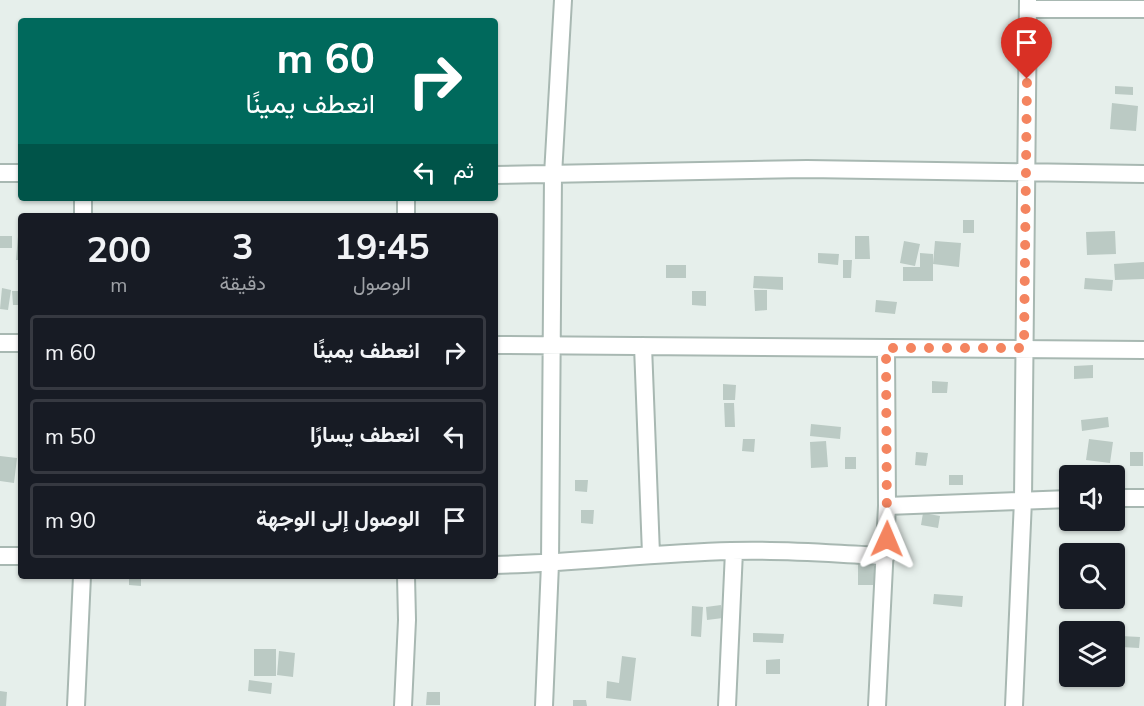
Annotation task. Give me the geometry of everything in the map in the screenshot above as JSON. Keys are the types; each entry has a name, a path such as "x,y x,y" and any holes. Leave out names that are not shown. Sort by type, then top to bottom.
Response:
{"street":[{"path":"544,706 550,564 553,175 563,0"},
{"path":"1014,706 1023,500 1028,4 1144,9"},
{"path":"498,175 807,170 1144,174"},
{"path":"0,174 18,173"},
{"path":"0,343 18,343"},
{"path":"498,345 1144,350"},
{"path":"643,346 651,554"},
{"path":"877,706 886,556 886,348"},
{"path":"1125,498 1144,498"},
{"path":"887,506 1059,499"},
{"path":"498,565 550,564 651,554 734,550 886,556"},
{"path":"727,706 734,550"},
{"path":"0,556 18,556"},
{"path":"76,706 82,579"},
{"path":"403,706 408,620 406,579"}],"building":[{"path":"1115,86 1133,87 1133,95 1115,94"},
{"path":"1112,103 1138,106 1136,131 1110,129"},
{"path":"963,220 974,220 974,233 963,233"},
{"path":"1115,231 1116,254 1087,255 1086,232"},
{"path":"0,236 12,236 12,248 0,248"},
{"path":"18,236 18,260 16,260"},
{"path":"855,236 869,236 870,259 855,259"},
{"path":"904,241 920,244 915,266 900,263"},
{"path":"935,241 961,243 959,267 933,264"},
{"path":"818,253 839,254 838,265 818,263"},
{"path":"920,253 933,254 933,281 903,281 903,267 920,267"},
{"path":"843,260 852,260 851,278 843,278"},
{"path":"1144,262 1144,279 1115,280 1114,264"},
{"path":"666,265 686,265 686,278 666,278"},
{"path":"754,276 783,277 783,290 753,288"},
{"path":"1085,278 1113,280 1112,291 1084,289"},
{"path":"2,288 11,290 8,310 0,309"},
{"path":"754,290 767,290 767,310 755,311"},
{"path":"12,291 18,291 18,305 13,305"},
{"path":"692,291 706,291 706,306 692,305"},
{"path":"876,300 897,302 895,314 875,312"},
{"path":"1093,365 1093,378 1074,379 1074,366"},
{"path":"932,381 948,382 947,393 932,393"},
{"path":"723,384 736,385 735,400 723,400"},
{"path":"724,403 734,403 735,427 725,427"},
{"path":"1108,417 1109,427 1082,431 1081,420"},
{"path":"811,424 841,427 840,439 810,436"},
{"path":"743,439 755,439 754,452 742,451"},
{"path":"1089,439 1113,442 1110,463 1086,460"},
{"path":"826,441 828,467 811,468 810,442"},
{"path":"916,452 928,453 926,466 915,465"},
{"path":"1130,452 1143,452 1143,466 1130,466"},
{"path":"0,456 17,458 14,483 0,481"},
{"path":"845,457 856,457 856,469 845,469"},
{"path":"949,475 963,475 963,485 949,485"},
{"path":"575,480 588,480 587,492 575,491"},
{"path":"581,510 594,510 593,524 581,523"},
{"path":"923,513 940,516 938,528 921,525"},
{"path":"874,558 874,585 858,585 858,559"},
{"path":"129,579 141,579 141,586 129,585"},
{"path":"934,594 963,596 962,607 933,604"},
{"path":"721,605 723,618 707,620 706,607"},
{"path":"692,606 703,607 701,637 691,636"},
{"path":"753,633 784,634 783,643 753,642"},
{"path":"1125,636 1140,637 1139,648 1125,647"},
{"path":"254,649 276,649 276,676 254,676"},
{"path":"279,651 295,653 293,677 277,675"},
{"path":"622,656 636,658 631,701 606,698 607,681 619,683"},
{"path":"780,659 780,674 766,674 766,660"},
{"path":"249,680 272,683 271,694 248,691"},
{"path":"0,691 7,692 6,706 0,706"},
{"path":"427,692 440,692 440,705 426,705"},
{"path":"573,700 586,700 587,706 573,706"}],"route":[{"path":"887,539 886,348 1024,348 1027,79"}]}
